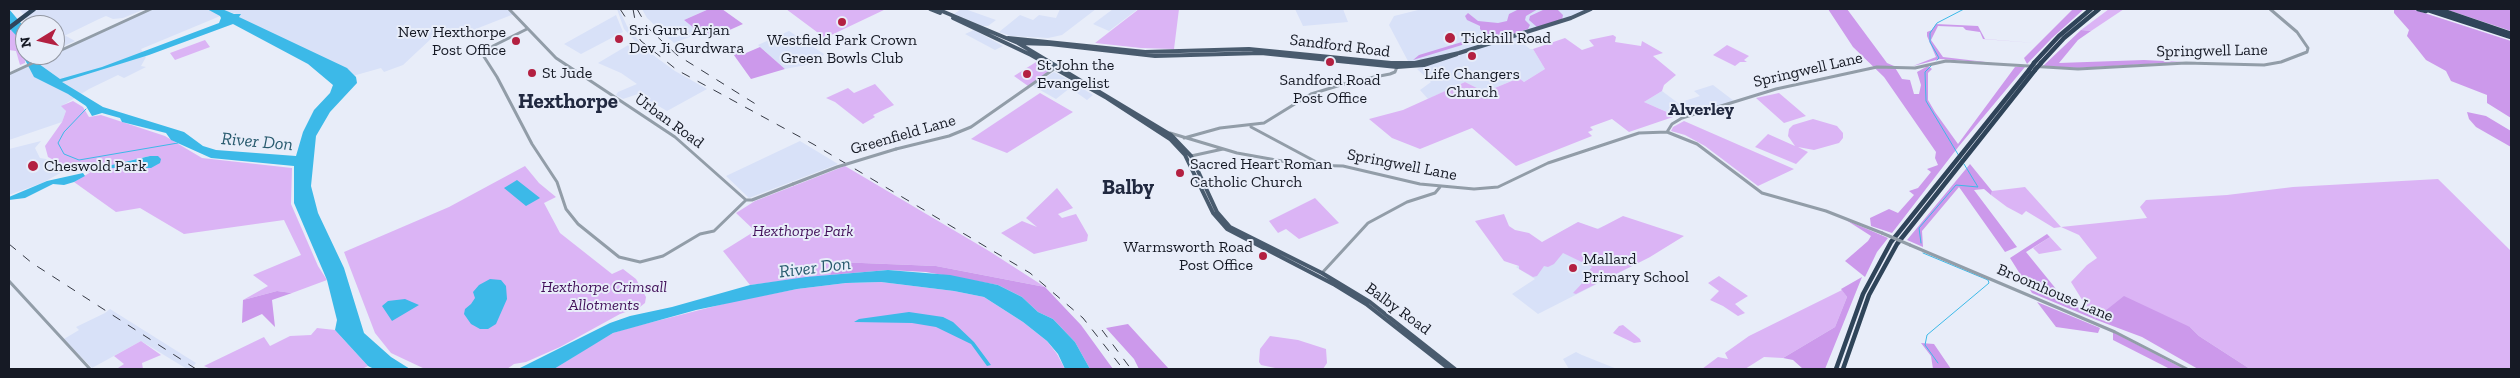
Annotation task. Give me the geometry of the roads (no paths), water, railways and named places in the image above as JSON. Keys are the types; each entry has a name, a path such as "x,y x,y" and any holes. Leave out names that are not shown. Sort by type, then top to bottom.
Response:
{"highway":[{"path":"9,27 32,9"},
{"path":"1843,369 1865,304 1888,258 1909,227 2034,63 2059,36 2091,9"},
{"path":"1836,369 1855,311 1874,270 1898,232 2041,63 2064,38 2098,9"},
{"path":"2418,9 2504,35 2511,35"},
{"path":"2425,9 2504,35"},
{"path":"2432,9 2511,35"},
{"path":"2438,9 2511,35"}],"main road":[{"path":"930,9 1009,44 1057,68 1178,140 1191,156 1214,207 1226,223 1239,234 1321,275"},
{"path":"937,9 1003,37 1037,54 1170,139 1184,154 1191,156"},
{"path":"1396,65 1424,65 1571,18 1591,9"},
{"name":"Sandford Road","path":"1003,37 1133,54 1174,56 1245,51"},
{"path":"1009,44 1032,41"},
{"path":"1026,48 1026,45 1032,41"},
{"name":"Sandford Road","path":"1032,41 1166,53 1278,52 1396,65"},
{"path":"1018,44 1031,55"},
{"path":"1117,49 1133,54"},
{"path":"1153,124 1170,136 1170,139"},
{"path":"1178,140 1183,138"},
{"path":"1178,140 1213,213 1227,229 1321,275"},
{"name":"Balby Road","path":"1321,275 1366,304 1448,369"},
{"name":"Balby Road","path":"1321,275 1377,307 1455,369"}],"street":[{"path":"65,48 151,9"},
{"name":"Urban Road","path":"509,9 526,29 538,37 556,58 675,137 746,200"},
{"name":"Springwell Lane","path":"1226,150 1304,165 1345,166 1440,187 1463,189 1494,188 1548,163 1622,138 1639,133 1667,132 1672,124 1682,118 1776,89 1874,68 1915,68 1946,61 2078,69 2186,63 2264,65 2281,62 2307,52 2308,48 2297,32 2270,9"},
{"path":"526,29 480,52 497,77 532,144 557,182 563,204 571,216 619,257 640,262 658,258 700,234 714,231 723,220 746,200"},
{"path":"9,72 24,65"},
{"path":"1183,138 1223,128 1252,126 1269,121 1311,94 1354,81 1390,74 1395,72 1396,65"},
{"name":"Greenfield Lane","path":"746,200 752,200 837,167 896,149 949,136 970,127 1057,68"},
{"path":"1252,126 1324,166"},
{"path":"1166,132 1226,150"},
{"name":"Broomhouse Lane","path":"1667,132 1697,144 1762,192 1826,211 1882,233 2115,332 2187,369"},
{"path":"1193,141 1194,136"},
{"path":"1208,145 1213,151"},
{"path":"1191,156 1226,150"},
{"path":"1321,275 1368,223 1407,202 1435,193 1440,187"},
{"path":"9,281 90,369"}],"water":[{"path":"9,9 15,16 15,34 9,28"},
{"path":"207,9 222,9 234,14 241,14 239,17 347,68 356,77 357,83 330,112 316,136 311,186 318,213 344,268 364,333 391,357 410,369 374,369 368,366 335,330 337,320 327,280 294,203 294,166 211,158 171,140 166,133 122,122 120,118 102,113 92,116 86,106 68,94 34,77 28,65 40,65 60,79 102,67 219,23 221,18","holes":["233,24 308,64 333,85 330,93 314,110 303,132 296,156 216,150 203,146 184,132 103,107 62,82 149,55"]},
{"path":"150,156 158,156 161,159 160,163 151,168 99,168"},
{"path":"83,173 85,176 74,182 64,185 53,184 25,198 9,200 9,197 47,181"},
{"path":"517,180 540,198 526,206 504,188"},
{"path":"888,270 950,275 998,285 1022,297 1038,312 1053,319 1075,342 1090,369 1065,369 1058,354 1047,341 1023,322 984,297 954,291 881,282 846,283 797,289 696,310 613,333 554,369 518,369 610,323 630,316 672,307 750,285 806,277"},
{"path":"490,279 501,280 506,286 507,299 496,324 488,329 480,329 471,324 464,314 465,309 475,298 473,292 479,285"},
{"path":"405,299 419,305 392,321 382,306 388,301"},
{"path":"909,312 943,317 953,322 974,342 991,365 987,366 971,344 936,327 912,323 854,322 859,319"}],"waterway":[{"path":"1937,60 1939,58 1930,42 1930,33 1937,23 1964,9"},
{"path":"1932,65 1925,72 1926,101 1962,161"},
{"path":"86,109 64,132 58,143 64,154 79,160 178,143"},
{"path":"1921,243 1919,228 1956,185 1978,187 1964,164"},
{"path":"1923,253 1988,280 1989,283 1927,335 1925,345 1938,363"}],"railway":[{"path":"620,9 641,41 677,70 813,144 1030,273 1083,318 1123,369"},
{"path":"633,9 637,31"},
{"path":"637,9 648,28 677,55 762,108"},
{"path":"9,244 32,263 196,369"},
{"path":"1102,330 1131,369"}],"place":[{"name":"Westfield Park Crown Green Bowls Club","path":"842,22"},
{"name":"Tickhill Road","path":"1450,38"},
{"name":"Sri Guru Arjan Dev Ji Gurdwara","path":"619,39"},
{"name":"New Hexthorpe Post Office","path":"516,41"},
{"name":"Life Changers Church","path":"1472,56"},
{"name":"Sandford Road Post Office","path":"1330,62"},
{"name":"St Jude","path":"532,73"},
{"name":"St John the Evangelist","path":"1027,74"},
{"name":"Cheswold Park","path":"33,166"},
{"name":"Sacred Heart Roman Catholic Church","path":"1180,173"},
{"name":"Warmsworth Road Post Office","path":"1263,256"},
{"name":"Mallard Primary School","path":"1573,268"}],"district":[{"name":"Hexthorpe","path":"568,102"},
{"name":"Alverley","path":"1701,110"},
{"name":"Balby","path":"1128,188"}],"water label":[{"name":"River Don","path":"257,142"},
{"name":"River Don","path":"815,268"}],"park label":[{"name":"Hexthorpe Park","path":"803,231"},
{"name":"Hexthorpe Crimsall Allotments","path":"604,296"}]}
